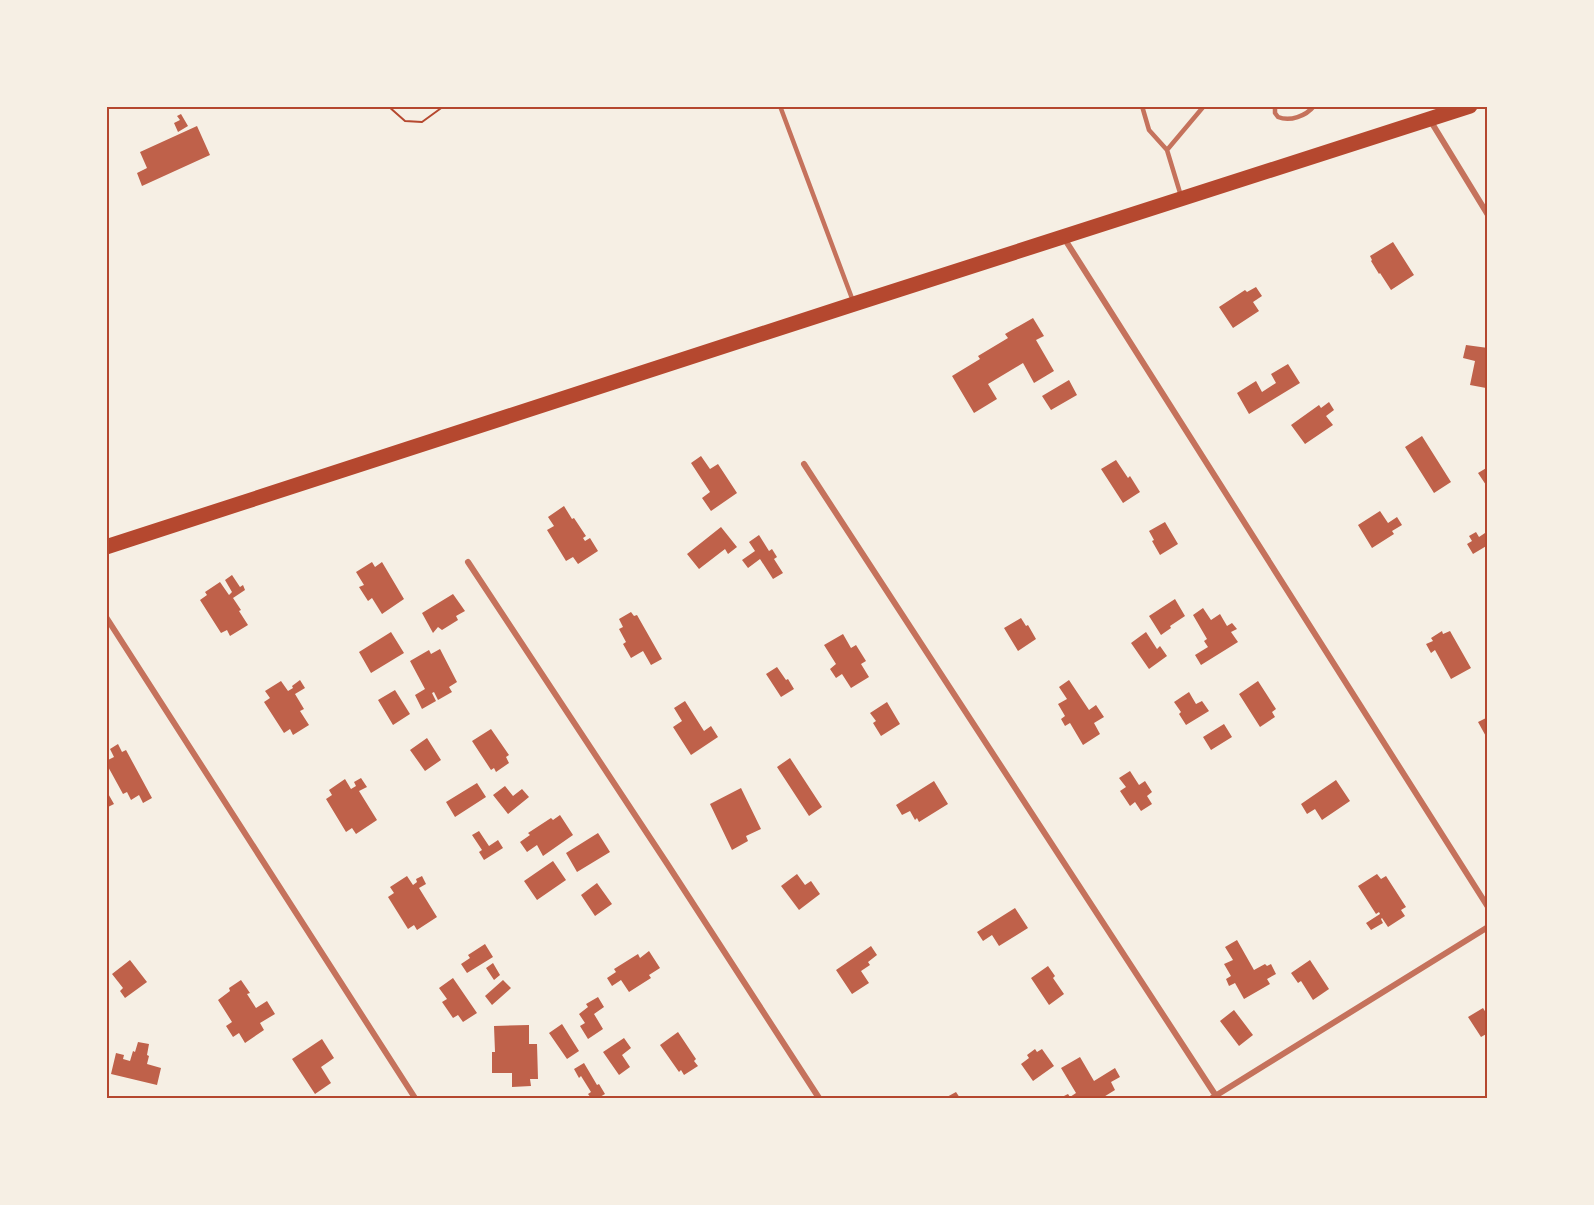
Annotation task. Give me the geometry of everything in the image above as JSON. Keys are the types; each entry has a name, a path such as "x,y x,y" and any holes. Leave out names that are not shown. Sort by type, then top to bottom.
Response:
{"highway":[{"path":"106,547 1470,106"}],"street":[{"path":"1430,119 1488,214"},
{"path":"1064,238 1488,907"},
{"path":"804,464 1214,1097 1488,927"},
{"path":"468,562 819,1098"},
{"path":"106,617 416,1098"}],"lane":[{"path":"780,106 854,304"},
{"path":"1142,106 1149,130 1167,150 1182,199"},
{"path":"1167,150 1204,106"},
{"path":"1275,106 1278,117 1283,119 1300,116 1309,112 1314,106"}],"path":[{"path":"388,106 405,121 422,122 444,106"}],"building":[{"path":"181,114 188,126 178,132 174,123 180,120 177,116"},
{"path":"197,126 210,155 142,186 137,173 147,168 140,152"},
{"path":"1393,242 1414,275 1391,290 1379,274 1370,256"},
{"path":"1256,287 1262,296 1253,302 1259,311 1233,328 1219,307 1245,290 1247,292"},
{"path":"1033,318 1044,336 1036,340 1054,371 1034,383 1023,363 988,384 997,399 974,413 952,376 980,359 978,356 1008,338 1005,334"},
{"path":"1466,345 1488,348 1488,393 1486,388 1470,385 1475,361 1463,358"},
{"path":"1288,364 1300,383 1249,414 1237,393 1256,381 1262,392 1276,383 1271,374"},
{"path":"1069,380 1077,395 1051,410 1042,396"},
{"path":"1329,402 1334,410 1326,416 1333,425 1305,444 1291,425 1319,405 1321,408"},
{"path":"1422,436 1451,482 1434,493 1405,447"},
{"path":"701,456 710,469 718,464 737,493 711,511 702,498 710,492 691,463"},
{"path":"1116,460 1140,492 1123,503 1101,469"},
{"path":"1488,467 1488,488 1478,473"},
{"path":"564,506 586,536 583,538 585,541 590,538 598,551 578,564 573,557 566,561 547,530 554,526 548,517"},
{"path":"1380,511 1388,523 1397,517 1402,525 1392,531 1394,534 1372,548 1358,525"},
{"path":"1165,522 1178,544 1160,555 1149,531"},
{"path":"721,527 737,547 728,554 725,549 699,569 687,554"},
{"path":"1488,531 1488,545 1473,554 1467,544 1472,541 1469,536 1476,532 1479,537"},
{"path":"759,535 769,551 772,549 777,557 774,559 783,573 773,579 760,559 748,568 742,560 755,551 749,542"},
{"path":"372,562 375,567 382,562 404,599 382,614 372,598 368,601 359,587 364,585 356,572"},
{"path":"232,575 240,587 243,585 245,590 233,598 248,625 230,636 227,630 221,633 200,600 207,595 205,592 220,582 229,595 232,592 225,580"},
{"path":"453,594 465,611 456,616 458,620 442,630 438,627 433,633 422,613"},
{"path":"1175,599 1185,616 1161,635 1149,616"},
{"path":"1203,608 1211,620 1220,614 1227,626 1232,623 1237,629 1231,632 1238,642 1201,665 1195,655 1208,647 1204,641 1207,639 1193,615"},
{"path":"631,612 634,616 637,615 662,659 651,665 643,651 631,658 623,644 626,642 619,629 623,627 619,619"},
{"path":"1021,618 1036,639 1018,651 1004,628"},
{"path":"1442,631 1443,634 1450,631 1471,668 1451,679 1435,650 1431,653 1426,644 1433,641 1431,638"},
{"path":"391,632 404,653 371,673 359,652"},
{"path":"1146,632 1157,649 1160,646 1167,656 1149,669 1131,643"},
{"path":"843,634 851,648 856,645 866,661 861,664 869,677 851,688 842,674 836,678 830,669 836,664 824,645"},
{"path":"440,649 457,682 449,687 452,692 438,700 434,692 432,693 436,701 422,709 415,695 425,689 410,661 429,650 431,654"},
{"path":"777,667 794,689 781,697 766,674"},
{"path":"300,680 305,688 295,694 304,709 300,711 309,725 293,735 290,729 284,733 264,702 270,698 265,691 281,681 288,691"},
{"path":"1069,680 1089,710 1096,705 1104,717 1094,723 1100,734 1083,745 1070,723 1065,726 1061,719 1065,716 1058,704 1067,699 1059,687"},
{"path":"1258,681 1276,709 1272,712 1275,717 1260,727 1239,694"},
{"path":"395,690 410,714 393,725 378,700"},
{"path":"1189,692 1196,704 1202,701 1209,711 1186,725 1174,702"},
{"path":"685,701 704,731 711,726 718,737 691,755 673,727 682,721 674,708"},
{"path":"887,702 900,724 881,736 873,723 876,721 870,713"},
{"path":"1488,717 1488,740 1478,722"},
{"path":"1224,724 1232,737 1211,750 1203,737"},
{"path":"491,729 509,755 506,757 509,763 496,772 494,768 491,770 472,741"},
{"path":"427,738 441,760 425,771 410,750"},
{"path":"118,744 122,752 126,750 152,798 143,803 139,795 131,800 127,792 123,794 106,763 114,757 110,749"},
{"path":"790,758 822,807 809,816 777,767"},
{"path":"1130,771 1139,785 1145,781 1152,792 1147,796 1152,804 1141,811 1135,802 1130,806 1120,791 1126,787 1119,778"},
{"path":"361,778 367,787 359,791 377,820 356,834 352,828 346,832 326,799 332,795 329,790 345,779 351,789 356,786 354,782"},
{"path":"1336,780 1350,801 1322,820 1315,809 1307,814 1301,804"},
{"path":"934,781 948,804 919,822 917,818 915,820 910,811 902,815 896,805"},
{"path":"477,783 486,797 455,817 446,802"},
{"path":"505,786 513,796 522,789 529,797 508,814 493,795"},
{"path":"741,788 761,829 746,836 748,841 732,850 710,804"},
{"path":"106,790 114,804 106,808"},
{"path":"560,815 573,835 543,856 537,845 527,852 520,842 530,835 528,833"},
{"path":"479,831 489,846 498,840 503,848 484,860 479,852 482,850 472,835"},
{"path":"598,833 610,852 577,872 566,853"},
{"path":"553,861 566,880 537,900 524,881"},
{"path":"797,874 805,885 811,881 820,894 799,910 781,886"},
{"path":"1377,874 1381,879 1386,876 1406,907 1401,910 1405,916 1388,927 1382,918 1383,923 1371,930 1366,923 1380,914 1379,912 1376,914 1358,886"},
{"path":"407,876 413,885 417,882 416,879 422,876 426,884 419,888 437,917 417,930 414,925 408,929 388,897 394,893 390,887"},
{"path":"597,883 612,904 595,916 581,895"},
{"path":"1015,908 1028,928 999,946 992,935 983,941 977,932"},
{"path":"1237,940 1254,970 1265,964 1267,966 1271,964 1276,974 1267,979 1270,984 1244,999 1235,983 1229,986 1226,979 1231,976 1224,964 1233,960 1225,947"},
{"path":"485,944 493,957 467,973 461,964 470,958 468,955"},
{"path":"871,946 877,955 868,962 870,965 861,971 869,983 852,994 836,970"},
{"path":"649,951 660,968 649,975 651,978 629,992 621,980 612,986 607,978 616,972 614,969 638,954 640,958"},
{"path":"130,960 147,982 125,998 120,991 123,988 112,974"},
{"path":"1310,960 1329,989 1313,1000 1301,981 1298,983 1291,973"},
{"path":"493,963 500,975 494,980 486,968"},
{"path":"1048,966 1064,994 1049,1005 1031,978"},
{"path":"453,978 477,1013 463,1022 458,1015 453,1018 442,1002 447,999 439,988"},
{"path":"241,980 256,1008 267,1001 275,1014 260,1023 264,1030 245,1043 239,1033 233,1037 226,1026 232,1022 218,1000 230,991 229,988"},
{"path":"503,980 511,988 492,1005 485,996"},
{"path":"598,997 604,1007 594,1014 603,1029 588,1039 580,1026 585,1023 579,1014 588,1007 586,1004"},
{"path":"1483,1008 1488,1016 1488,1033 1481,1037 1468,1017"},
{"path":"1234,1010 1253,1035 1239,1046 1220,1021"},
{"path":"562,1024 579,1051 567,1059 549,1033"},
{"path":"529,1025 529,1044 537,1044 538,1079 530,1079 531,1086 512,1087 512,1073 492,1073 492,1052 495,1052 494,1026"},
{"path":"678,1032 696,1059 694,1061 698,1066 684,1075 681,1070 679,1072 660,1045"},
{"path":"624,1038 631,1048 622,1055 630,1067 619,1075 603,1052"},
{"path":"322,1039 334,1058 321,1067 331,1083 315,1094 292,1059"},
{"path":"138,1042 149,1044 147,1064 161,1068 157,1085 111,1074 116,1053 124,1055 123,1059 130,1061"},
{"path":"1035,1049 1037,1052 1042,1049 1054,1066 1033,1081 1021,1064"},
{"path":"1080,1057 1094,1081 1115,1068 1120,1077 1111,1082 1115,1090 1102,1098 1060,1098 1068,1094 1070,1097 1076,1093 1061,1068"},
{"path":"584,1063 605,1094 598,1098 591,1098 588,1094 591,1092 574,1069"},
{"path":"956,1092 960,1098 945,1098"}]}
